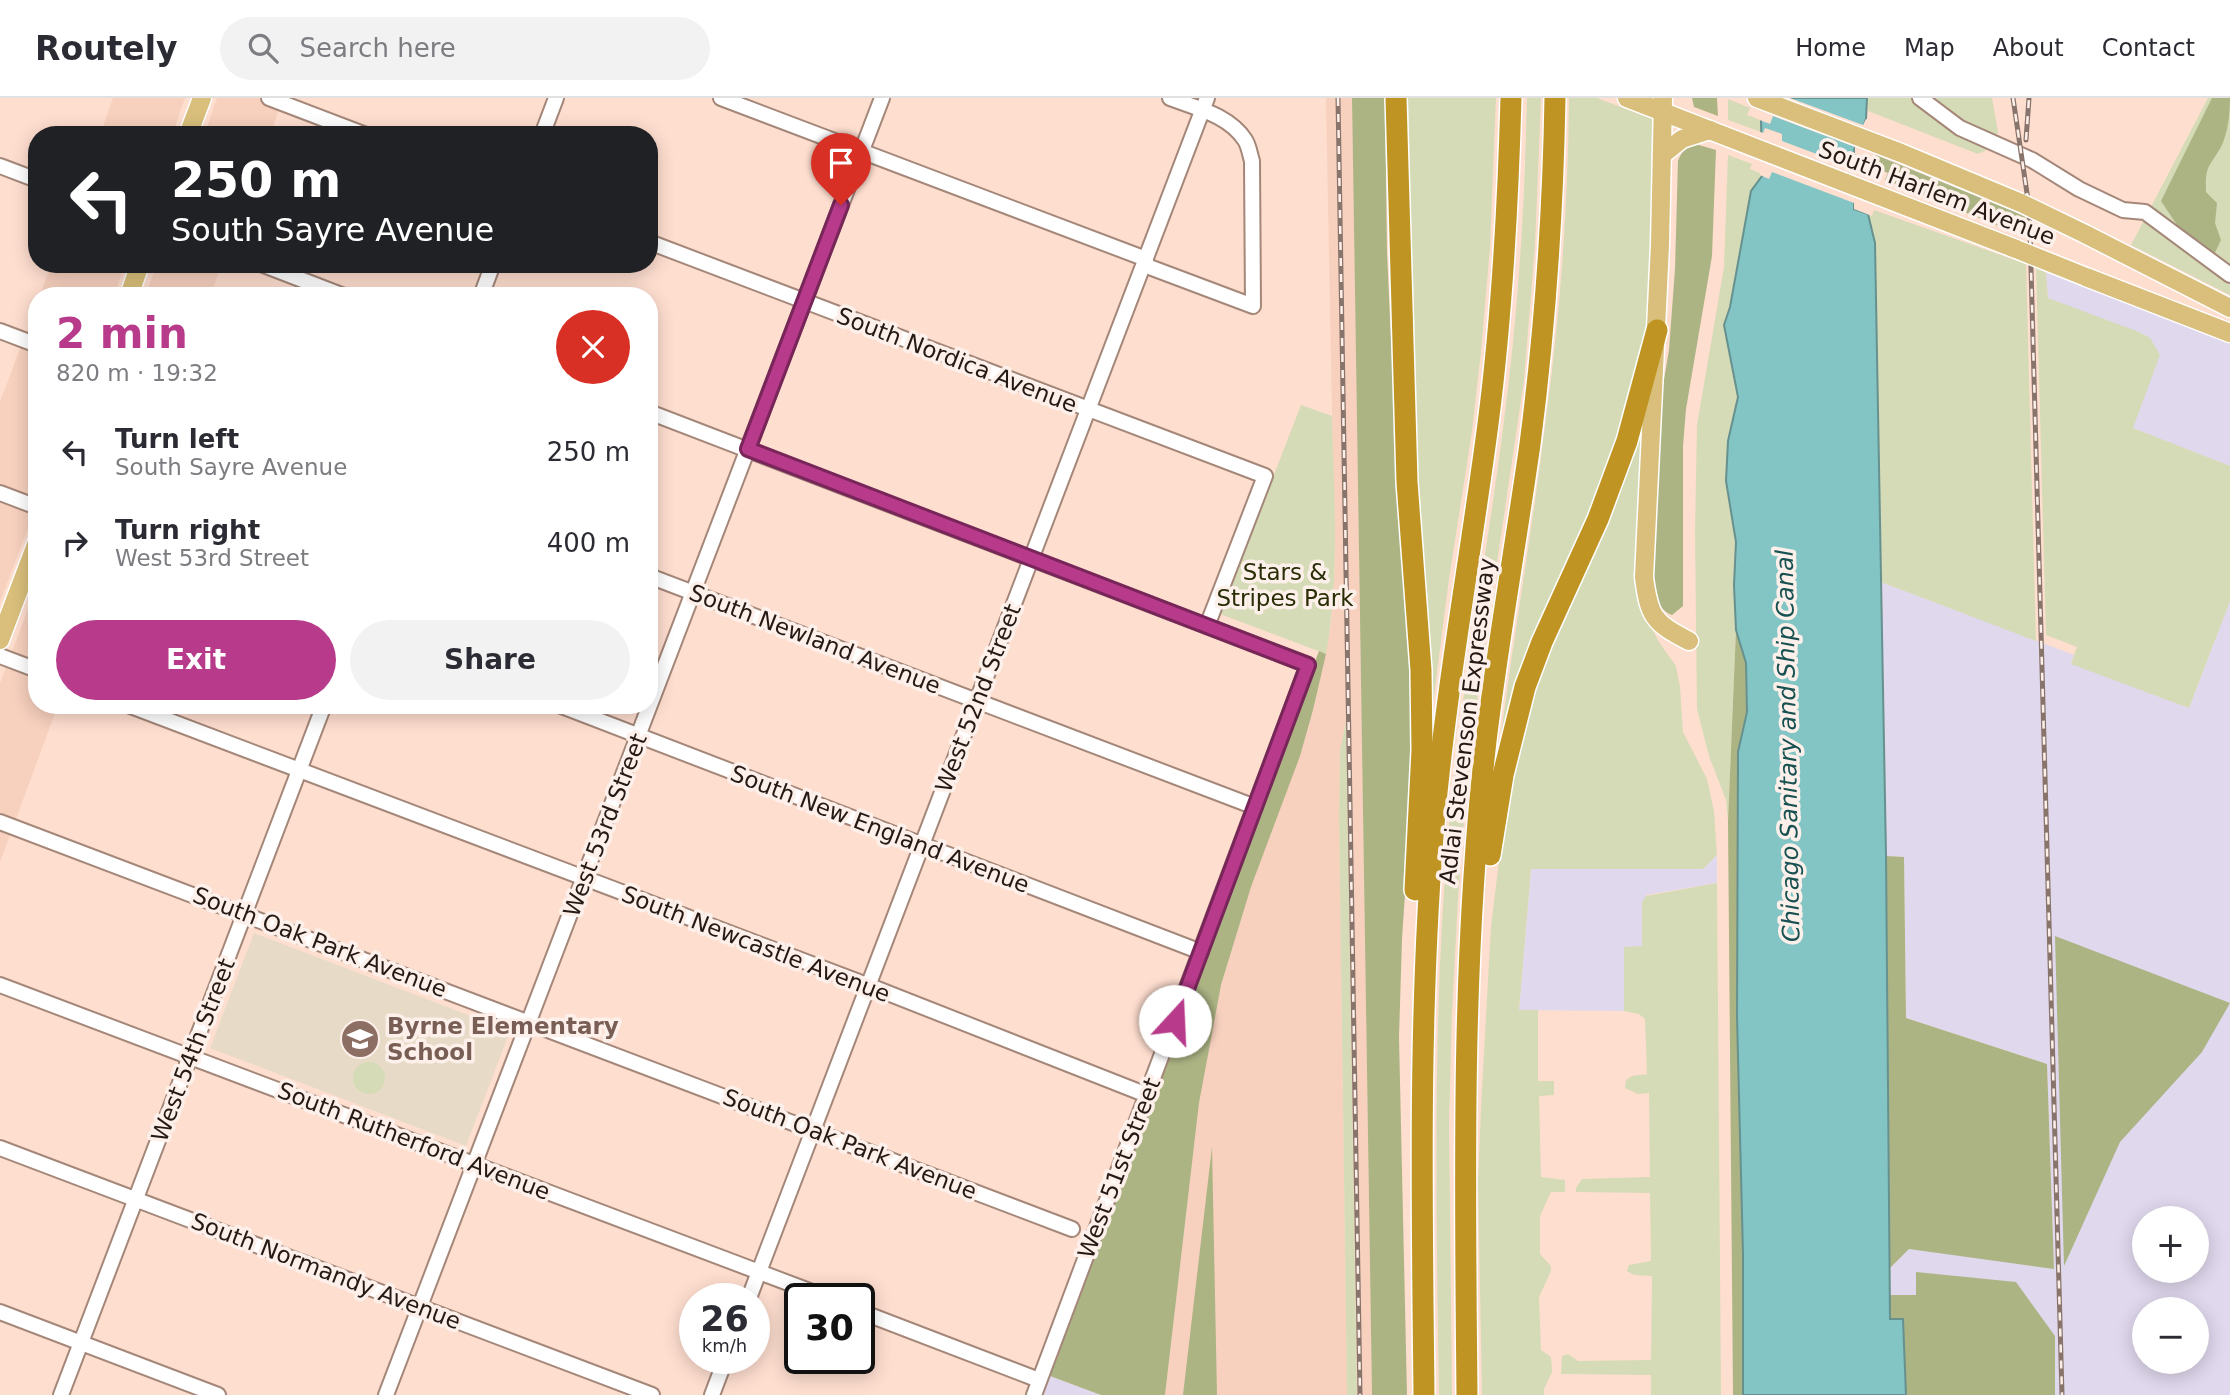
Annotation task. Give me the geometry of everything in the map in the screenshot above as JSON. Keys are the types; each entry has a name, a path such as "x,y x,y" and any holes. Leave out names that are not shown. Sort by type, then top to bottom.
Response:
{"highway":[{"path":"1396,98 1407,482 1421,683 1422,750 1410,1009 1421,1122"},
{"name":"Adlai Stevenson Expressway","path":"1424,1395 1421,1122 1427,916 1435,811 1448,700 1497,347 1508,205 1511,98"},
{"name":"Adlai Stevenson Expressway","path":"1467,1395 1465,1048 1474,874 1486,742 1530,444 1542,339 1549,254 1555,98"},
{"path":"1465,1048 1494,819 1512,730 1542,642 1598,519 1627,441 1657,330"}],"main road":[{"path":"191,126 202,98"},
{"name":"South Harlem Avenue","path":"1627,98 1663,105 1710,130 2230,333"},
{"name":"South Harlem Avenue","path":"1757,98 1980,185 2085,234 2230,308"},
{"path":"1663,105 1657,330 1644,577 1653,615 1663,628 1689,641"},
{"path":"1662,155 1682,139 1710,130"},
{"path":"0,640 28,566"}],"street":[{"path":"269,98 342,126"},
{"path":"545,126 556,98"},
{"path":"721,98 1253,306 1252,162 1246,141 1233,126 1205,104 1170,98"},
{"name":"West 53rd Street","path":"658,685 882,98"},
{"path":"1920,98 1960,128 2032,160 2079,189 2123,210 2145,212 2230,275"},
{"name":"West 52nd Street","path":"755,1283 1205,104"},
{"path":"0,166 28,177"},
{"name":"South Nordica Avenue","path":"658,245 1265,476 1207,626"},
{"path":"284,273 321,287"},
{"path":"0,331 28,342"},
{"path":"658,415 1207,626"},
{"path":"0,493 28,504"},
{"name":"South Newland Avenue","path":"658,580 1255,807"},
{"name":"West 51st Street","path":"1034,1395 1308,665 1207,626"},
{"path":"0,656 28,667"},
{"name":"South Newcastle Avenue","path":"152,714 869,986 1147,1095"},
{"name":"West 54th Street","path":"61,1395 321,714"},
{"name":"South New England Avenue","path":"582,714 1200,952"},
{"name":"West 53rd Street","path":"386,1395 647,714"},
{"name":"South Oak Park Avenue","path":"0,822 1072,1228"},
{"name":"South Rutherford Avenue","path":"0,985 788,1283"},
{"name":"South Normandy Avenue","path":"0,1148 652,1395"},
{"path":"0,1312 218,1395"},
{"path":"875,1317 1039,1380"},
{"path":"712,1395 720,1374"}],"shaded area":[{"path":"113,98 185,98 175,126 103,126"},
{"path":"217,98 283,98 273,126 207,126"},
{"path":"1326,98 1352,98 1372,1395 1357,1395 1345,724 1340,751 1339,816 1347,1395 1165,1395 1199,1103 1210,1036 1221,985 1251,887 1313,710 1331,624 1335,565"},
{"path":"2046,272 2230,340 2230,466 2132,428 2063,304 2048,298"},
{"path":"48,273 122,273 117,287 43,287"},
{"path":"154,273 219,273 213,287 148,287"},
{"path":"28,328 28,528 0,602 0,402"},
{"path":"1881,582 2074,655 2071,663 2189,708 2230,601 2230,1395 2055,1395 2055,1336 1917,1272 1916,1295 1890,1295 1890,1268 1909,1248 2054,1268 2047,1064 1906,1018 1904,857 1886,856"},
{"path":"28,609 28,714 55,714 0,862 0,683"},
{"path":"1717,855 1717,883 1646,895 1642,947 1624,948 1624,1011 1519,1010 1531,869 1703,869"},
{"name":"Byrne Elementary School","path":"254,933 510,1031 466,1146 210,1048"},
{"path":"1050,1376 1101,1395 1042,1395"}],"green space":[{"path":"1352,98 1385,98 1387,252 1395,427 1413,674 1409,834 1399,1037 1407,1395 1372,1395"},
{"path":"1408,98 1496,98 1490,247 1481,351 1431,719 1415,446"},
{"path":"1527,98 1541,98 1535,245 1524,380 1479,685 1466,796 1452,1013 1449,1122 1452,1395 1439,1395 1437,1104 1444,886 1456,758 1513,344"},
{"path":"1569,98 1597,98 1655,120 1656,205 1650,301 1623,435 1505,736 1501,735 1536,492 1560,293"},
{"path":"1692,98 1717,98 1718,116 1694,107"},
{"path":"1867,98 1992,98 1998,132 1993,147 1978,154 1868,111"},
{"path":"2208,98 2230,98 2230,295 2131,245"},
{"path":"2212,98 2230,98 2225,136 2206,177 2206,192 2217,203 2215,223 2221,240 2213,257 2177,225 2161,201"},
{"path":"1728,99 1750,108 1747,115 1761,120 1761,132 1728,120"},
{"path":"1699,145 1716,150 1712,256 1686,409 1683,446 1683,606 1672,615 1659,604 1650,575 1661,397 1669,350 1675,269 1678,161 1686,149"},
{"path":"1728,155 1752,164 1750,169 1762,176 1751,192 1730,307 1724,325 1738,397 1728,441 1726,481 1736,542 1736,630 1728,821 1726,800 1709,756 1697,709 1695,532 1697,425 1724,267"},
{"path":"1876,155 2025,216 2026,237 1885,180 1888,173 1868,165"},
{"path":"1874,210 2026,264 2036,641 1881,582 1875,243 1868,214 1872,216"},
{"path":"2036,268 2046,272 2048,298 2150,338 2160,355 2133,428 2230,466 2230,601 2189,708 2071,664 2077,647 2046,635"},
{"name":"Stars & Stripes Park","path":"1301,405 1332,416 1335,565 1326,654 1220,614"},
{"path":"1641,435 1647,437 1646,617 1676,666 1683,732 1707,779 1714,811 1717,855 1703,869 1531,869 1519,1010 1538,1010 1538,1081 1554,1081 1554,1095 1539,1096 1541,1177 1565,1180 1565,1192 1551,1192 1540,1216 1540,1254 1551,1266 1539,1297 1541,1350 1551,1357 1552,1372 1544,1395 1482,1395 1478,1183 1481,1108 1491,927 1506,803 1530,702 1562,621 1618,498"},
{"path":"1736,630 1746,663 1747,712 1738,752 1737,1017 1743,1254 1743,1395 1733,1395 1728,821"},
{"path":"1319,651 1326,654 1300,756 1251,887 1221,985 1199,1103 1165,1395 1101,1395 1050,1376 1053,1358"},
{"path":"1346,721 1357,1395 1347,1395 1339,816 1340,751"},
{"path":"1886,856 1904,857 1906,1018 2047,1064 2054,1269 1909,1249 1890,1268"},
{"path":"1717,883 1721,1395 1651,1395 1651,1375 1561,1374 1562,1356 1568,1354 1578,1361 1651,1360 1652,1276 1634,1275 1627,1271 1629,1265 1651,1261 1650,1193 1576,1192 1576,1188 1582,1179 1650,1177 1649,1093 1638,1094 1625,1088 1626,1080 1632,1076 1647,1074 1645,1019 1639,1014 1624,1011 1624,947 1642,946 1642,902 1646,896"},
{"path":"2055,936 2230,1003 2202,1052 2120,1142 2064,1266"},
{"path":"369,1062 380,1067 385,1078 380,1089 369,1094 358,1089 353,1078 358,1067"},
{"path":"1212,1147 1217,1395 1183,1395"},
{"path":"1916,1272 2016,1282 2055,1336 2055,1395 1906,1395 1903,1319 1890,1319 1890,1295 1916,1295"}],"water":[{"name":"Chicago Sanitary and Ship Canal","path":"1754,98 1867,98 1866,119 1854,150 1855,154 1871,160 1854,209 1868,214 1875,243 1886,856 1890,1319 1903,1319 1906,1395 1743,1395 1743,1254 1737,1017 1738,752 1747,712 1746,663 1736,630 1736,542 1726,481 1728,441 1738,397 1724,325 1730,307 1751,191 1762,176 1761,120"}],"pier":[{"path":"1751,98 1790,98 1863,125 1866,119 1869,120 1858,151 1872,157 1873,161 1855,154 1855,147 1773,116 1770,124 1757,119"},
{"path":"1765,128 1782,134 1782,141 1865,172 1868,165 1872,166 1858,207 1870,211 1872,216 1854,209 1854,203 1772,172 1769,179 1760,175 1758,131 1763,133"}],"railway":[{"path":"1338,98 1360,1395"},
{"path":"2013,98 2030,232 2062,1395"},
{"path":"2026,140 2029,98"}],"place":[{"name":"Byrne Elementary School","path":"360,1039"}],"route":[{"path":"841,205 748,449 1308,665 1175,1021"}]}
